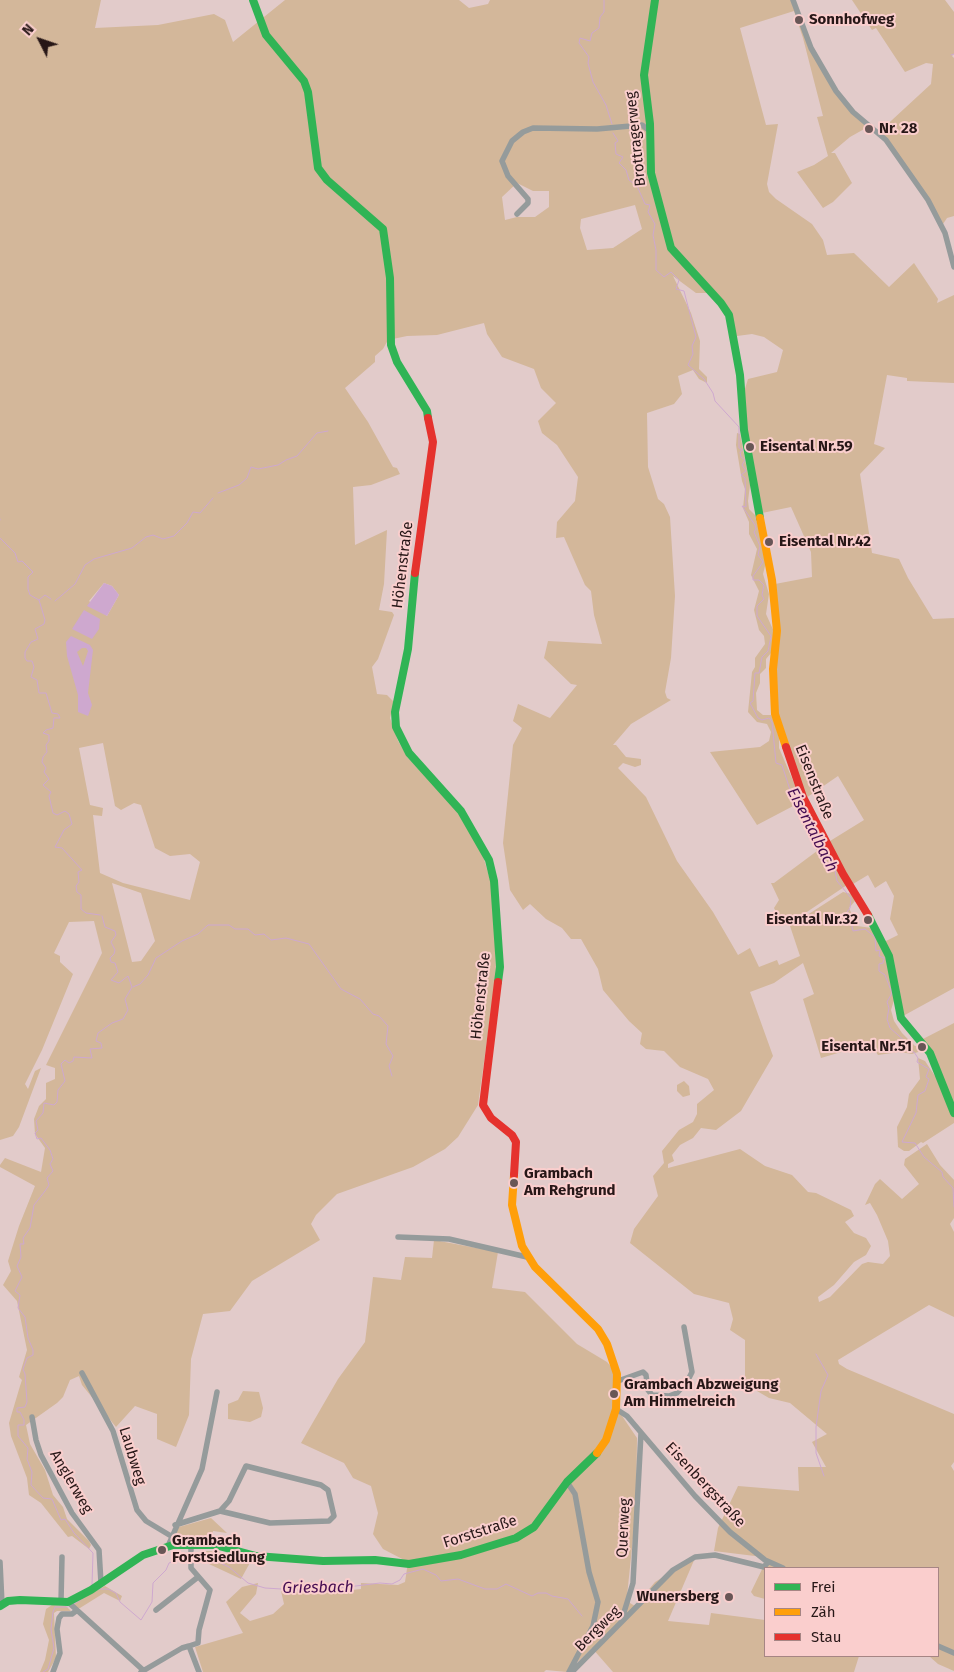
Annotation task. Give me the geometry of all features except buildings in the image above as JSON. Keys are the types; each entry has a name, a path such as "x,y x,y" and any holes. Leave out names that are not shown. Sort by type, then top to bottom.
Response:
{"street":[{"name":"Höhenstraße","path":"253,0 266,35 304,81 308,92 314,150 318,168 327,180 382,229 390,278 391,345 397,362 424,405 432,426 433,451 416,561 409,644 395,720 399,735 409,753 461,811 489,860 494,881 500,967 483,1105 491,1118 512,1135 516,1142"},
{"name":"Brottragerweg","path":"655,0 644,75 650,133 651,172 671,248 721,303 729,315 740,375 744,430"},
{"path":"793,0 811,48 836,90 853,112 893,148 928,200 945,233 954,267"},
{"path":"517,214 528,203 528,199 508,176 502,161 509,145 523,132 533,128 597,129 642,125 648,128 650,133"},
{"name":"Eisenstraße","path":"744,430 772,580 777,631 772,692 775,714 787,755 803,797 819,829 880,937 892,966 900,1014 907,1028 930,1053 954,1113"},
{"name":"Forststraße","path":"70,1606 134,1560 168,1546 191,1548 215,1545 256,1556 323,1561 375,1560 409,1564 478,1550 525,1533 534,1527 545,1515 567,1482 596,1455 606,1440 616,1409 618,1380 610,1352 598,1329 528,1257 516,1230 512,1206 516,1142"},
{"path":"398,1237 449,1239 528,1257"},
{"path":"618,1380 643,1372 646,1375 648,1390 652,1395 669,1396 677,1393 688,1382 692,1372 684,1327"},
{"name":"Laubweg","path":"82,1373 113,1431 137,1510 146,1521 171,1536"},
{"path":"168,1546 175,1525 202,1469 217,1392"},
{"name":"Eisenbergstraße","path":"616,1409 627,1416 708,1510 730,1532 768,1562 780,1567"},
{"name":"Anglerweg","path":"32,1417 41,1455 72,1513 99,1550 96,1586"},
{"name":"Querweg","path":"621,1622 633,1583 641,1433"},
{"path":"175,1525 220,1511 229,1501 246,1466 324,1486 332,1498 334,1511 333,1518 317,1522 270,1523 220,1511"},
{"path":"567,1482 575,1494 589,1572 598,1602 593,1626 570,1672"},
{"path":"0,1562 1,1605 20,1600 70,1606 142,1671 198,1643 199,1630 210,1590 191,1568 191,1548"},
{"name":"Bergweg","path":"570,1672 621,1622 626,1620 673,1570 695,1557 715,1555 764,1567 768,1562"},
{"path":"53,1672 60,1653 59,1618 62,1614 72,1614 62,1557"},
{"path":"156,1610 198,1577"},
{"path":"189,1646 199,1672"},
{"path":"939,1646 954,1653"}],"shaded area":[{"path":"0,0 101,0 95,28 158,25 214,14 225,20 233,42 285,0 459,0 469,8 488,4 490,0 795,0 811,43 837,90 870,129 866,128 850,137 831,153 835,153 852,183 833,202 823,208 797,172 814,165 828,156 817,117 823,116 794,11 740,28 766,125 778,124 767,184 769,192 812,224 823,240 827,255 854,253 889,287 914,263 938,299 937,303 954,295 954,383 907,381 907,378 887,375 874,444 885,448 860,474 872,553 899,559 908,578 933,619 954,618 954,988 903,1016 884,942 898,935 890,919 894,896 886,881 875,888 868,875 853,884 846,876 830,841 864,820 838,776 806,798 776,713 775,584 812,577 811,552 791,507 762,513 745,432 744,392 748,379 777,372 783,350 764,337 752,334 737,336 713,293 696,293 673,276 691,313 700,341 699,369 707,377 707,383 699,379 693,370 678,376 682,394 674,404 647,413 648,467 658,499 664,504 670,517 675,596 671,658 665,692 667,698 671,700 631,724 613,745 616,745 626,757 641,759 641,765 635,767 623,763 618,768 646,797 677,861 713,912 738,955 750,948 759,967 777,960 779,965 800,956 790,926 843,892 852,894 855,901 849,908 857,926 872,928 885,952 895,997 891,1010 894,1021 902,1033 915,1046 920,1047 921,1051 912,1054 899,1052 878,1055 872,1046 865,1045 821,1058 803,999 814,994 803,963 774,983 750,992 773,1056 741,1111 716,1130 701,1128 693,1138 680,1145 672,1155 674,1161 668,1164 668,1168 740,1149 765,1166 792,1175 808,1192 816,1193 851,1210 854,1216 845,1222 854,1233 866,1238 871,1246 866,1255 854,1262 834,1285 818,1297 819,1302 830,1297 862,1264 868,1262 883,1264 890,1256 888,1241 877,1215 870,1203 865,1205 875,1184 880,1179 902,1199 919,1184 904,1165 905,1159 927,1144 940,1165 954,1180 954,1218 950,1224 954,1232 954,1317 929,1305 838,1360 839,1364 847,1369 954,1414 954,1462 951,1466 954,1471 954,1671 938,1664 930,1657 939,1657 939,1567 764,1567 764,1599 754,1596 751,1592 767,1559 714,1551 718,1528 738,1486 799,1491 798,1467 826,1467 812,1442 827,1434 790,1403 769,1398 745,1384 745,1340 730,1330 733,1319 729,1303 694,1294 630,1243 634,1229 658,1196 653,1176 664,1163 662,1151 679,1130 693,1122 697,1114 697,1104 714,1090 708,1079 680,1067 664,1051 646,1049 640,1044 642,1033 629,1021 603,990 598,969 581,939 571,939 562,928 546,919 530,904 523,910 510,890 503,843 513,745 522,728 513,721 518,704 550,718 577,685 571,684 544,658 548,641 602,644 594,615 591,591 585,585 564,537 556,538 557,522 575,501 578,477 557,445 542,433 538,421 556,403 541,388 534,369 502,357 487,334 484,323 437,335 407,336 388,340 383,349 375,356 375,362 345,388 368,422 393,467 397,468 400,474 371,485 353,487 355,545 387,530 384,584 379,610 392,612 394,615 378,659 372,667 377,694 387,695 394,702 390,718 398,741 408,758 446,798 467,825 483,856 491,883 496,975 478,1105 458,1137 445,1149 413,1167 337,1194 316,1215 311,1224 320,1240 252,1281 230,1311 203,1314 191,1359 189,1415 176,1447 157,1439 157,1414 135,1406 116,1427 82,1385 79,1376 70,1380 63,1397 57,1403 26,1425 30,1444 45,1470 53,1495 63,1507 67,1519 89,1541 91,1545 89,1549 72,1536 68,1537 41,1503 29,1495 27,1478 11,1436 9,1423 22,1380 19,1377 27,1350 17,1301 3,1285 11,1271 8,1261 19,1226 35,1186 0,1167 0,1165 5,1158 41,1172 45,1148 35,1134 34,1119 39,1106 46,1099 46,1083 55,1079 55,1068 46,1065 102,953 94,921 69,922 54,953 60,956 60,962 73,974 42,1050 25,1084 28,1089 35,1071 41,1068 19,1127 13,1136 0,1140","holes":["517,183 533,191 549,191 549,207 535,217 517,217 505,220 502,197","635,205 642,229 613,248 587,250 580,228 581,219","104,583 112,586 119,595 107,616 89,601","103,743 115,806 121,810 134,803 141,805 155,848 170,856 190,854 200,862 190,900 123,883 100,873 93,815 102,816 103,808 90,805 79,748","112,883 141,893 155,941 141,961 132,962"]},
{"path":"852,0 945,0 954,12 954,54 952,56 954,58 954,216 947,218 943,224 879,132 931,84 933,64 926,63 905,72 876,28 872,30"},
{"path":"737,433 740,434 750,485 749,509 755,515 764,549 766,562 763,574 769,594 766,614 775,634 771,653 766,659 766,668 760,674 760,683 756,693 757,710 763,715 771,715 779,738 779,748 800,797 847,885 792,922 779,918 774,908 779,900 771,883 774,883 817,851 801,821 797,804 757,825 710,752 760,747 769,741 771,732 767,724 757,722 748,712 755,658 765,644 764,636 759,630 754,610 759,591 751,575 757,549 749,534 749,522 743,508 745,489 736,445"},
{"path":"104,583 112,586 119,595 107,616 87,606"},
{"path":"84,610 100,619 99,629 92,639 72,629"},
{"path":"71,636 90,645 93,650 88,693 92,705 88,716 78,712 78,695 67,656 66,642","holes":["82,648 86,648 88,651 83,666 77,652"]},
{"path":"954,1023 954,1109 921,1040"},
{"path":"918,1058 925,1061 935,1076 937,1076 954,1116 954,1123 909,1151 904,1151 898,1147 897,1127 907,1107 909,1094 920,1079"},
{"path":"684,1081 689,1086 690,1095 683,1097 677,1091 677,1085"},
{"path":"434,1240 498,1252 492,1288 525,1292 577,1344 607,1362 613,1369 618,1410 637,1438 636,1509 627,1596 630,1603 635,1606 655,1582 695,1558 668,1621 709,1625 711,1613 764,1620 764,1657 859,1657 854,1672 613,1672 592,1648 567,1672 546,1670 544,1672 203,1672 195,1647 243,1633 226,1602 242,1587 258,1583 256,1594 240,1613 250,1621 273,1614 284,1604 281,1591 323,1593 361,1589 361,1583 398,1585 405,1582 408,1562 383,1549 373,1534 378,1513 371,1486 353,1478 344,1463 301,1443 338,1379 365,1342 373,1277 401,1280 405,1257 432,1258"},
{"path":"243,1391 259,1392 263,1408 261,1417 250,1422 228,1419 228,1404 238,1400"},
{"path":"211,1518 227,1533 213,1531 212,1538 196,1541 175,1539 173,1534 179,1527"},
{"path":"207,1551 221,1552 227,1558 235,1556 252,1559 241,1579 209,1564 201,1555"},
{"path":"105,1586 122,1596 120,1601 104,1593 80,1608 75,1608 72,1604"},
{"path":"52,1605 66,1606 71,1611 57,1611 54,1613 56,1658 48,1672 40,1672 45,1660 49,1640 43,1624 46,1609"}],"waterway":[{"name":"Eisentalbach","path":"604,0 604,12 600,17 599,28 592,33 590,41 580,38 579,43 589,57 588,63 593,82 606,105 612,124"},
{"name":"Eisentalbach","path":"613,133 618,141 615,143 616,154 623,157 619,163 626,170 629,180 637,186 645,204 650,205 648,212 655,224 653,235 656,250 656,270 664,277 671,272 679,280 676,289 684,291 696,337 692,346 693,354 688,365 704,379 713,393 715,401 739,427 739,448 743,450 740,452 741,457 745,460 742,465 746,471 741,475 745,478 746,507 742,506 755,525 756,529 754,532 760,546 758,555 763,562 753,576 753,580 759,580 764,585 762,595 764,599 757,606 757,616 771,636 768,651 762,657 759,673 755,673 753,701 750,703 758,718 762,720 769,718 772,722 776,763 782,765 792,796 808,818 807,822 824,859 835,870 837,881 851,898 850,908 845,915 851,922 853,931 865,929 875,937 876,951 880,950 879,956 884,958 883,963 879,964 879,971 885,975 892,993 887,1002 889,1008 887,1019 890,1028 906,1042 909,1051 914,1052 918,1058 917,1062 929,1069 926,1077 929,1079 925,1091 918,1095 916,1113 902,1142 915,1143 924,1157 942,1172 943,1177 953,1188 954,1207"},
{"path":"218,493 239,485 247,478 251,467 258,469 278,465 297,456 317,433 328,431"},
{"path":"55,601 75,584 85,565 94,559 132,548 146,537 153,535 163,539 174,536 187,523 193,512 200,513 213,498"},
{"path":"0,538 15,553 18,562 22,561 33,572 28,577 28,589 30,595 39,600 45,620 44,624 35,629 38,639 31,642 25,652 25,658 27,661 32,661 34,667 31,677 37,680 39,693 46,693 52,713 58,714 60,718 54,718 53,728 43,733 49,735 49,741 46,745 47,752 42,762 46,768 44,772 49,779 43,785 51,792 49,796 53,813 57,815 65,811 69,814 72,824 64,830 55,847 62,848 82,870 78,872 79,882 76,886 77,892 81,895 81,909 86,913 100,915"},
{"path":"39,600 45,595 51,599"},
{"path":"92,1585 93,1553 74,1533 65,1519 61,1520 52,1499 43,1498 31,1485 32,1472 27,1459 28,1448 18,1436 18,1425 24,1425 24,1420 20,1412 17,1412 17,1408 25,1407 27,1402 23,1369 27,1358 33,1355 33,1350 28,1338 25,1317 18,1308 20,1295 15,1291 22,1277 17,1266 21,1257 20,1244 24,1244 23,1238 30,1228 34,1205 49,1185 47,1178 53,1171 50,1164 53,1159 50,1150 41,1138 37,1139 35,1133 38,1130 36,1121 43,1113 44,1103 54,1105 57,1102 58,1090 65,1081 61,1064 65,1060 69,1063 73,1061 74,1057 92,1058 90,1049 102,1048 101,1043 96,1041 98,1033 112,1023 123,1019 128,1010 125,999 132,987 128,976 119,983 111,980 118,972 115,963 111,962 110,958 115,950 111,942 116,935 115,931 105,927 102,916"},
{"path":"133,987 140,984 148,975 156,958 182,941 198,934 208,925 229,925 235,929 248,929 255,935 264,934 271,940 286,938 309,944 341,989 360,999 373,1014 379,1016 388,1026 386,1044 393,1056 389,1066 392,1076"},
{"path":"816,1354 828,1375 821,1391 816,1427 816,1453 824,1476"},
{"name":"Griesbach","path":"194,1555 201,1554 229,1567 248,1583 265,1588 315,1591 380,1583 392,1584 400,1580 404,1574 423,1569 436,1575 441,1581 458,1579 485,1589 497,1589 506,1584 532,1596 538,1593 546,1593 568,1599 582,1616"},
{"name":"Griesbach","path":"99,1589 108,1589 116,1593 120,1602 141,1620 152,1602 153,1583 166,1570 169,1563 188,1555"},
{"path":"74,1604 85,1597"},
{"path":"43,1672 48,1669 54,1648 51,1629 53,1612 55,1607 68,1607"}],"traffic: fast":[{"path":"253,0 266,35 304,81 308,92 318,168 327,180 383,229 390,278 391,345 397,362 427,411 428,418"},
{"path":"655,0 644,75 650,124 651,173 671,248 721,303 729,315 740,375 744,430 760,518"},
{"path":"415,573 408,649 395,712 396,727 409,753 461,811 489,860 494,881 500,967 498,982"},
{"path":"868,915 889,956 901,1018 930,1053 954,1113"},
{"path":"0,1606 8,1601 20,1600 68,1602 91,1590 143,1555 173,1545 215,1545 256,1556 323,1561 375,1560 409,1564 461,1555 516,1538 534,1527 567,1482 597,1453"}],"traffic: slow":[{"path":"760,518 772,580 777,631 773,669 775,714 786,747"},
{"path":"514,1175 512,1205 522,1246 535,1267 598,1329 607,1344 617,1374 616,1409 606,1440 597,1453"}],"traffic: jam":[{"path":"415,573 433,442 428,418"},
{"path":"786,747 803,797 843,874 868,915"},
{"path":"498,982 483,1105 491,1118 512,1135 516,1142 514,1175"}],"place":[{"name":"Sonnhofweg","path":"799,20"},
{"name":"Nr. 28","path":"869,129"},
{"name":"Eisental Nr.59","path":"750,447"},
{"name":"Eisental Nr.42","path":"769,542"},
{"name":"Eisental Nr.32","path":"868,920"},
{"name":"Eisental Nr.51","path":"922,1047"},
{"name":"Grambach Am Rehgrund","path":"514,1183"},
{"name":"Grambach Abzweigung Am Himmelreich","path":"614,1394"},
{"name":"Grambach Forstsiedlung","path":"162,1550"},
{"name":"Wunersberg","path":"729,1597"}]}
